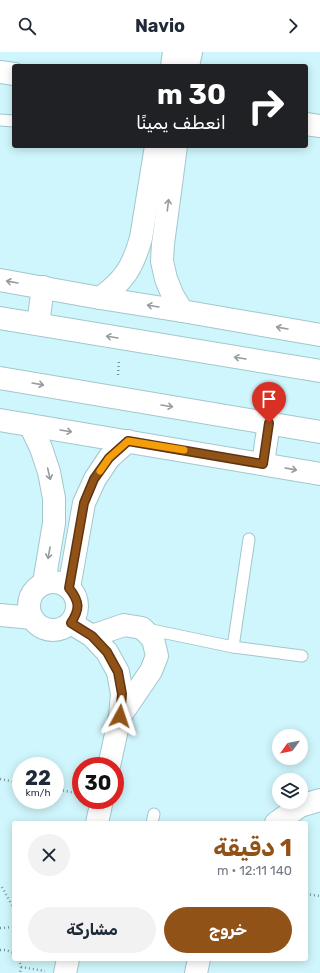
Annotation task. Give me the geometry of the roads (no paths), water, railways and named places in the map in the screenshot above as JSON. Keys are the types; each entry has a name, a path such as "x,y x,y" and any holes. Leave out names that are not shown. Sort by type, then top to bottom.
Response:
{"street":[{"path":"172,64 174,52"},
{"path":"188,64 191,52"},
{"path":"0,72 12,74"},
{"path":"308,124 320,126"},
{"path":"100,298 122,279 131,267 137,253 141,238 156,148"},
{"path":"176,148 162,261 166,279 173,296 182,311"},
{"path":"0,280 320,335"},
{"path":"38,324 43,287"},
{"path":"0,318 320,371"},
{"path":"0,378 320,432"},
{"path":"0,420 320,474"},
{"path":"263,464 269,423"},
{"path":"30,425 49,472 54,498 54,523 44,583"},
{"path":"69,588 84,503 94,479 109,458 128,441"},
{"path":"53,582 62,583 69,588 75,596 78,605 76,615 71,623 61,629 50,630 40,626 32,618 29,602 37,587 44,583 53,582"},
{"path":"0,615 32,618"},
{"path":"71,623 92,636 107,652 118,672 122,694 120,716 111,757"},
{"path":"92,636 124,625 142,628 154,640 157,656 151,671 120,716"},
{"path":"279,821 300,806 320,800"},
{"path":"97,821 100,809"},
{"path":"58,972 66,961"},
{"path":"196,973 199,961"}],"lane":[{"path":"0,120 12,121"},
{"path":"233,647 249,538"},
{"path":"142,628 233,647 302,656"}]}
